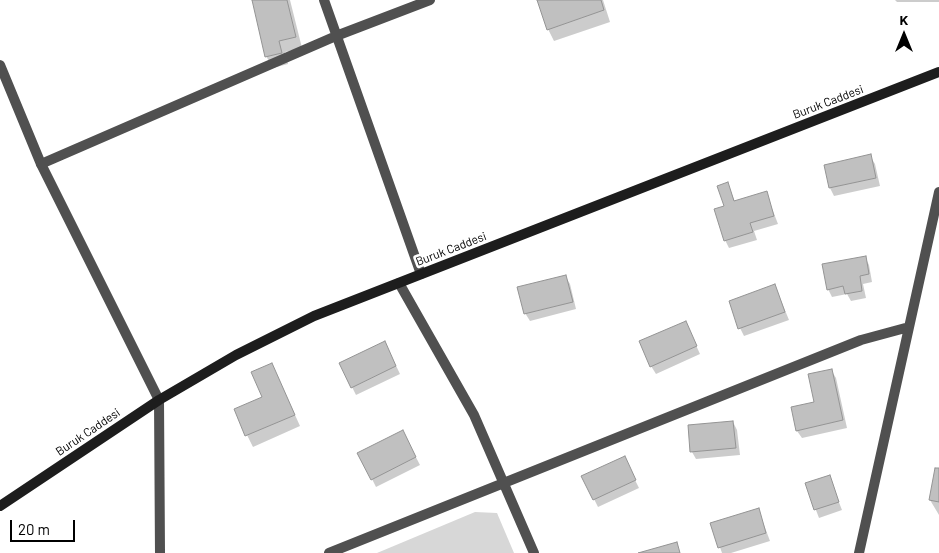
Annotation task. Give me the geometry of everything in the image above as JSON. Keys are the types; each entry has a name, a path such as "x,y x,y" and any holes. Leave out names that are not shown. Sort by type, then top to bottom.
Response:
{"main road":[{"name":"Buruk Caddesi","path":"0,506 159,400 236,355 314,316 939,72"}],"street":[{"path":"324,0 421,274"},
{"path":"42,164 336,36 430,0"},
{"path":"0,65 42,164 159,400 160,553"},
{"path":"859,553 939,192"},
{"path":"399,283 474,415 534,553"},
{"path":"336,552 861,340 909,327"}],"shaded area":[{"path":"475,512 497,513 514,553 377,553"}],"building":[{"path":"252,0 287,0 296,37 279,41 282,53 265,57"},
{"path":"537,0 601,0 604,10 547,30"},
{"path":"871,154 876,178 829,188 824,165"},
{"path":"728,182 734,201 767,191 774,216 750,223 753,232 724,241 714,209 724,206 717,186"},
{"path":"866,256 869,274 860,276 862,291 845,294 843,286 827,290 822,264"},
{"path":"566,275 573,302 524,314 517,287"},
{"path":"775,284 785,312 738,329 729,301"},
{"path":"686,321 697,346 650,367 639,341"},
{"path":"385,341 396,366 351,388 339,363"},
{"path":"272,363 295,415 245,436 234,409 262,397 251,372"},
{"path":"832,369 843,420 796,431 791,407 814,402 808,374"},
{"path":"733,421 736,448 690,452 688,425"},
{"path":"403,430 416,457 371,480 357,453"},
{"path":"625,456 636,480 593,500 581,476"},
{"path":"935,468 939,468 939,502 929,500"},
{"path":"830,475 839,502 814,510 805,483"},
{"path":"759,508 766,533 718,548 710,523"},
{"path":"677,542 680,553 638,553"}]}
